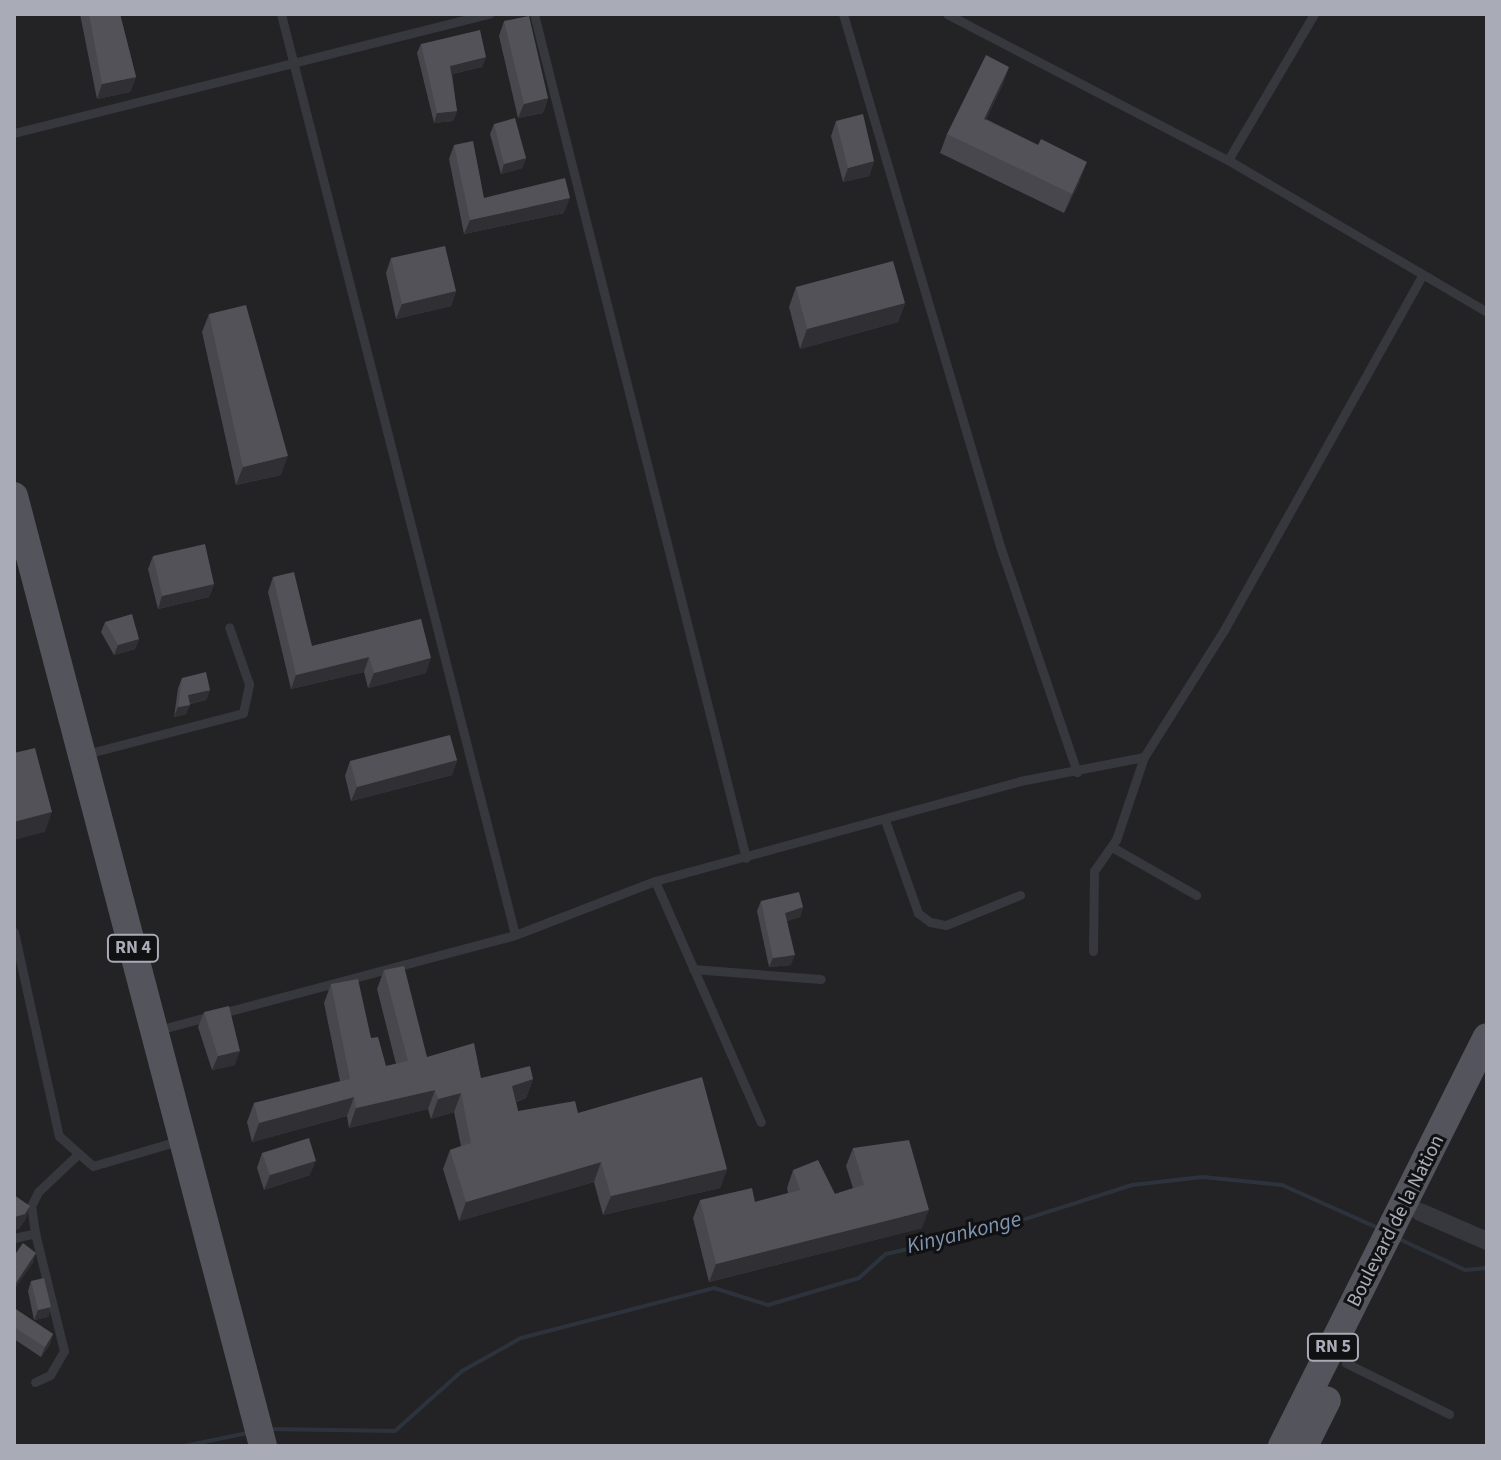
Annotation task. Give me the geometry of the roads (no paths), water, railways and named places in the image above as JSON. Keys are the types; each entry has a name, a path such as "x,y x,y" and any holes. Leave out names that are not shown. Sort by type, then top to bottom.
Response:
{"main road":[{"name":"RN 4","path":"14,500 30,573 83,754 262,1446"},
{"name":"Boulevard de la Nation","path":"1410,1220 1487,1037"},
{"name":"Boulevard de la Nation","path":"1282,1446 1487,1078"},
{"name":"Boulevard de la Nation","path":"1304,1446 1346,1363 1391,1252"}],"street":[{"path":"1410,1220 1487,1241"}],"lane":[{"path":"281,14 515,935"},
{"path":"14,133 295,68 489,14"},
{"path":"534,14 746,858"},
{"path":"843,14 1000,546 1077,772"},
{"path":"947,14 1228,160 1421,277 1487,312"},
{"path":"1228,160 1314,14"},
{"path":"1093,951 1094,871 1112,847 1144,757 1224,630 1421,277"},
{"path":"83,754 243,713 249,684 229,627"},
{"path":"155,1031 515,935 655,881 886,823 1020,781 1144,757"},
{"path":"886,823 918,913 930,922 946,925 1020,895"},
{"path":"1112,847 1196,895"},
{"path":"655,881 761,1122"},
{"path":"14,932 59,1136 76,1156 93,1166 117,1164 182,1140"},
{"path":"693,969 821,979"},
{"path":"35,1382 50,1375 64,1351 31,1206 38,1192 76,1156"},
{"path":"14,1238 35,1233"},
{"path":"1346,1363 1449,1414"}],"waterway":[{"name":"Kinyankonge","path":"268,1429 395,1431 462,1371 521,1338 714,1288 768,1305 859,1278 886,1254 991,1230 1132,1185 1203,1177 1282,1185 1378,1228"},
{"name":"Kinyankonge","path":"1397,1238 1465,1270 1487,1268"},
{"name":"Kinyankonge","path":"184,1446 248,1433"}]}
